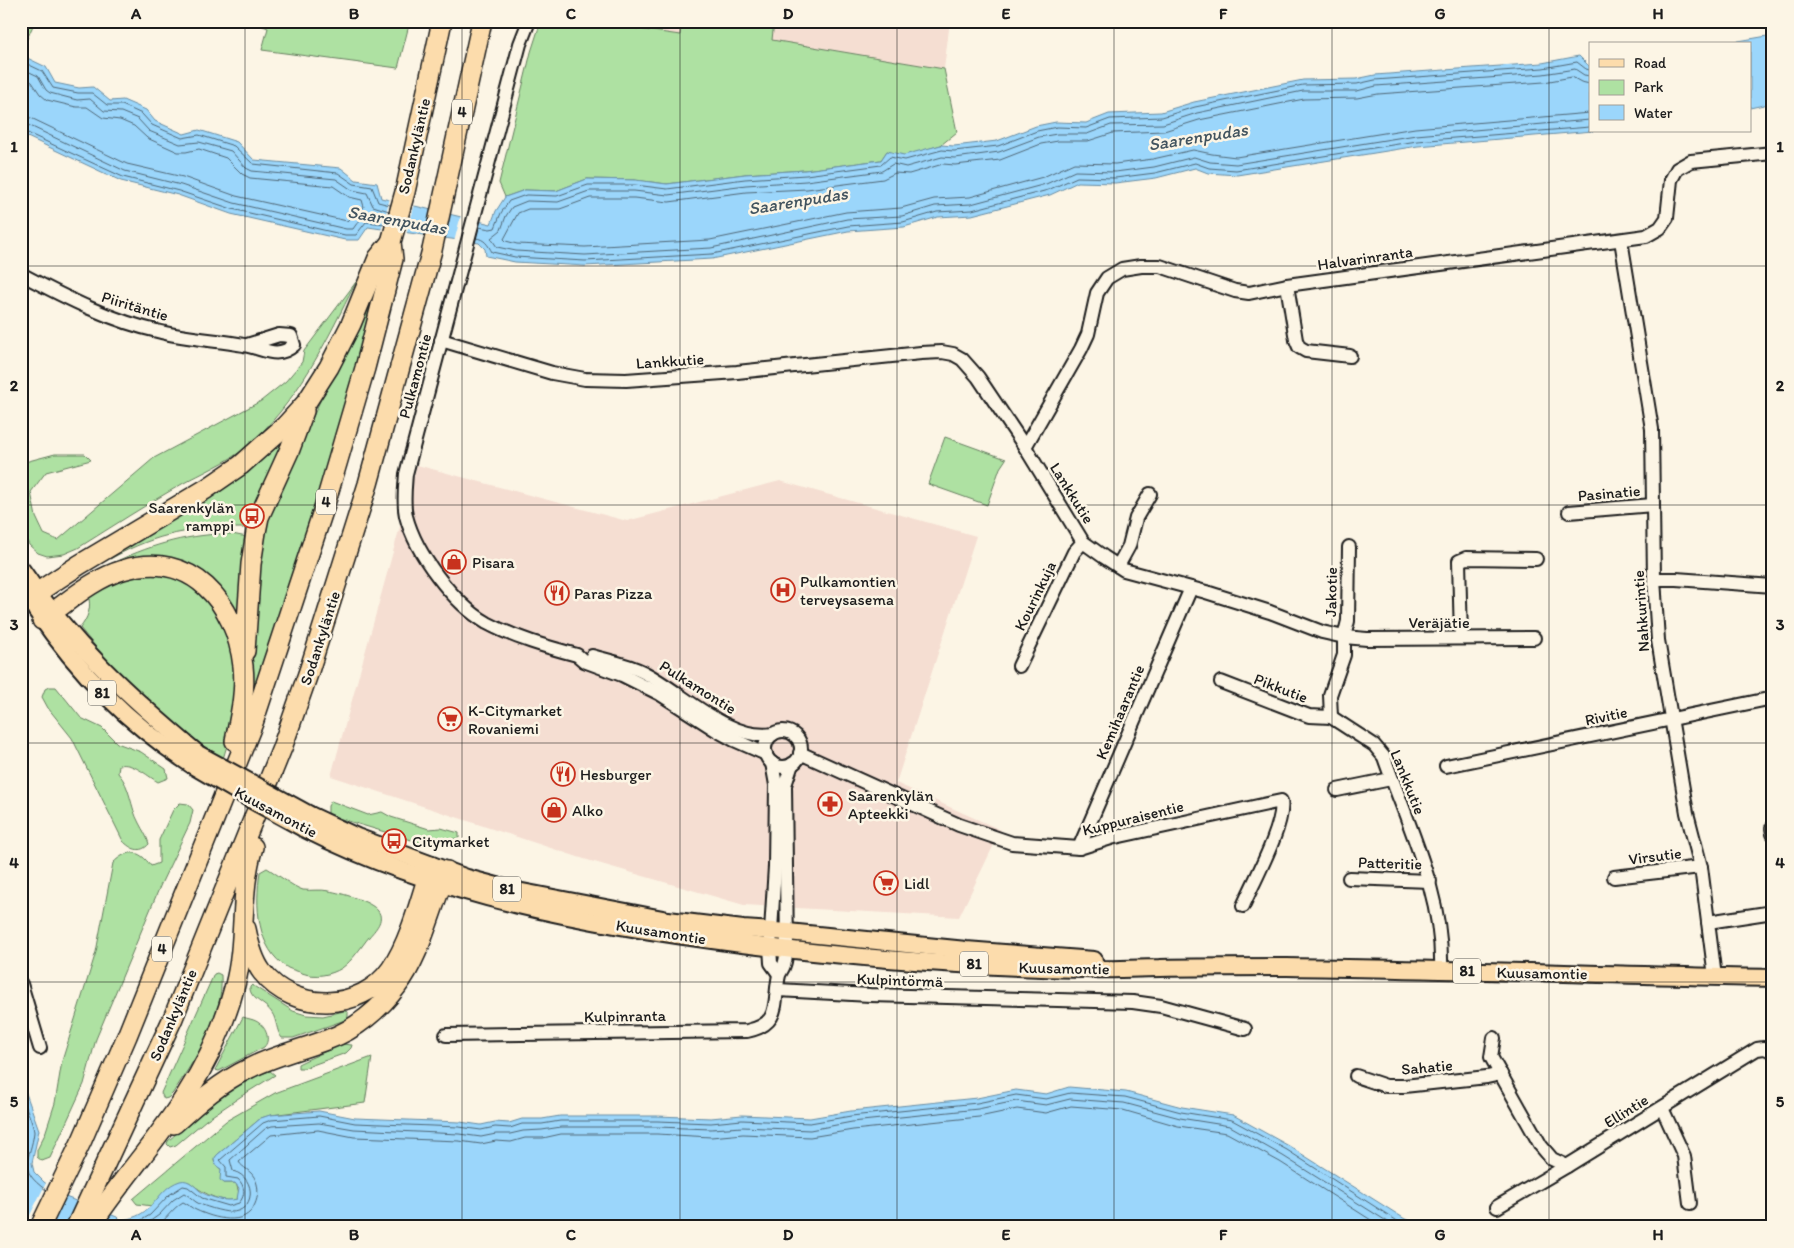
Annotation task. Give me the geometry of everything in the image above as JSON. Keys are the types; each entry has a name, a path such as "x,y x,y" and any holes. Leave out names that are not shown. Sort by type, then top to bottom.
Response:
{"highway":[{"name":"Sodankyläntie","path":"40,1227 127,1036 239,757 297,592 345,440 393,259 391,242 442,21"},
{"name":"Sodankyläntie","path":"76,1227 173,1018 282,748 309,671 368,484 432,250 482,21"},
{"path":"28,598 79,565 206,489 241,465 286,425 306,403 340,348 378,258 391,242"},
{"path":"239,757 235,741 243,700 243,666 248,624 251,564 256,532 260,516 290,449 306,403"},
{"path":"47,616 96,581 115,572 139,566 171,567 184,571 198,579 221,602 237,633 243,666"},
{"path":"90,1227 186,1096 208,1057 224,1022 236,983 245,880 255,837 251,823"},
{"path":"243,917 251,951 262,972 271,981 283,990 313,1002 329,1003 343,1001 358,996 373,987 391,970 413,920 437,875"},
{"path":"151,1145 205,1098 234,1076 270,1058 331,1039 351,1029 374,1011 391,994 417,950 437,875"}],"main road":[{"path":"21,569 28,598"},
{"name":"81","path":"28,598 47,616"},
{"name":"Kuusamontie","path":"47,616 104,695 168,749 195,759 259,804 307,822 371,858 437,875 668,920 966,950 1074,958 1161,968"},
{"name":"Kuusamontie","path":"437,875 479,895 598,923 770,947 906,961 1089,970 1288,967 1773,978"}],"street":[{"name":"Pulkamontie","path":"528,21 520,44 475,211 406,474 405,514 426,560 447,588 479,618 508,632 577,655 584,661 622,675 660,694 716,730 769,758"},
{"name":"Halvarinranta","path":"1025,447 1081,349 1088,334 1097,293 1107,278 1122,269 1160,266 1235,291 1249,293 1287,285 1646,236 1660,228 1667,218 1671,180 1677,170 1691,161 1773,152"},
{"name":"Nahkurintie","path":"1621,240 1652,429 1654,579 1658,640 1687,813 1701,867 1715,977"},
{"name":"Piiritäntie","path":"21,274 94,311 133,325 163,333 248,345"},
{"path":"1287,285 1299,348 1306,352 1350,356"},
{"name":"Lankkutie","path":"441,340 552,373 585,379 626,380 737,372 921,352 954,354 962,359 978,377 1025,447 1083,542 1124,570 1270,612 1322,632 1344,637"},
{"path":"1118,566 1129,546 1136,518 1150,494"},
{"name":"Pasinatie","path":"1569,512 1653,506"},
{"name":"Kourinkuja","path":"1019,666 1074,552 1083,542"},
{"name":"Jakotie","path":"1344,637 1348,621 1349,548"},
{"path":"1461,638 1459,561 1466,558 1536,559"},
{"path":"1654,579 1773,586"},
{"name":"Kemihaarantie","path":"1080,848 1191,588"},
{"path":"1331,717 1330,695 1344,655 1344,637"},
{"name":"Veräjätie","path":"1344,637 1367,639 1534,638"},
{"name":"Pulkamontie","path":"577,655 586,654 641,671 722,722 739,730 762,736 774,734"},
{"name":"Pikkutie","path":"1221,682 1309,716 1331,717"},
{"name":"Rivitie","path":"1446,766 1773,698"},
{"name":"Lankkutie","path":"1331,717 1374,745 1384,757 1430,881 1442,946 1441,971"},
{"path":"778,990 779,974 785,964 788,932 785,878 785,785 792,764 800,753 800,744 792,734 783,731 774,734 766,743 775,777 776,793 774,893 770,947 771,963 779,974"},
{"name":"Kuppuraisentie","path":"800,753 928,811 993,838 1012,843 1080,848 1111,838 1281,801 1283,808 1277,828 1243,906"},
{"path":"769,758 782,767 792,764"},
{"path":"1337,790 1391,779"},
{"name":"Virsutie","path":"1614,877 1701,867"},
{"name":"Patteritie","path":"1349,878 1430,881"},
{"path":"1708,922 1773,912"},
{"path":"21,984 40,1048"},
{"name":"Kulpintörmä","path":"778,990 870,995 1133,1002 1161,1006 1245,1029"},
{"name":"Kulpinranta","path":"446,1035 757,1029 771,1018 778,990"},
{"path":"1494,1038 1491,1057 1541,1146 1552,1159 1567,1166"},
{"name":"Ellintie","path":"1496,1207 1567,1166 1757,1049 1764,1048 1773,1051"},
{"name":"Sahatie","path":"1356,1076 1386,1086 1404,1086 1501,1074"},
{"path":"1662,1108 1684,1156 1690,1202"}],"shaded area":[{"path":"584,21 682,21 680,35"},
{"path":"774,21 950,21 944,69 771,40"},
{"path":"417,465 627,521 780,481 976,536 896,783 1001,830 959,917 744,905 584,859 331,776"}],"green space":[{"path":"21,21 35,21 27,39 21,39"},
{"path":"261,21 410,21 398,68 262,50 268,28 260,25"},
{"path":"541,21 584,21 680,35 682,21 774,21 772,40 944,69 957,132 941,145 904,156 887,151 881,160 667,184 635,180 587,179 556,191 525,190 505,197 499,183 531,52"},
{"path":"376,276 384,278 347,412 259,685 251,682 252,640 257,577 269,515"},
{"path":"356,282 309,371 295,392 263,431 239,453 156,499 78,548 64,554 47,556 38,553 29,545 21,529 21,463 55,454 85,454 91,460 46,472 31,492 36,517 44,534 58,540 154,458 261,401 286,381 302,362 304,351"},
{"path":"296,423 257,508 249,513 246,528 208,529 176,533 144,543 110,559 108,556"},
{"path":"945,437 1006,459 1000,468 987,505 928,484"},
{"path":"218,534 247,537 244,632 202,575 105,572 102,568 158,545 187,538"},
{"path":"150,571 184,579 222,614 238,668 231,732 223,759 184,731 147,700 112,665 80,628 85,620 90,604 88,595 105,584"},
{"path":"56,687 81,718 102,728 117,743 141,752 166,769 168,778 158,782 134,767 119,765 118,773 125,784 136,817 149,844 146,847 139,850 123,841 72,738 48,708 42,697 45,689"},
{"path":"331,801 368,815 382,812 391,817 429,829 441,828 459,833 459,838 425,844 328,815 328,806"},
{"path":"180,803 188,804 193,810 190,823 161,884 96,1039 84,1084 50,1158 42,1161 37,1157 37,1150 45,1134 55,1103 62,1061 96,952 113,863 123,855 133,853 142,856 151,866 159,863 159,840 173,810"},
{"path":"267,868 303,890 326,890 348,896 369,904 378,911 380,921 376,928 346,965 323,975 307,975 288,968 277,960 264,938 258,911 260,872"},
{"path":"214,974 221,975 221,991 213,1022 199,1052 173,1093 164,1099 161,1093"},
{"path":"252,985 293,1011 306,1015 323,1016 344,1011 348,1012 348,1019 293,1038 282,1038 272,1013 252,995 250,987"},
{"path":"243,1017 262,1025 267,1034 266,1044 264,1047 219,1071 215,1070"},
{"path":"342,1044 352,1045 346,1053 304,1068 298,1068 298,1064"},
{"path":"372,1057 365,1103 271,1115 261,1118 217,1155 214,1160 215,1165 221,1169 224,1183 236,1183 239,1193 237,1199 224,1200 218,1198 205,1193 189,1182 165,1191 152,1206 137,1204 133,1199 226,1121 275,1093"},
{"path":"270,1071 275,1075 206,1120 176,1145 170,1147 167,1144 168,1141 203,1111 229,1091"}],"water":[{"path":"1773,35 1773,103 1752,108 1752,42 1733,42"},
{"name":"Saarenpudas","path":"21,55 46,67 55,83 79,88 93,87 110,101 123,100 146,110 155,121 184,134 199,130 237,142 254,160 341,168 356,180 377,183 381,198 491,224 496,211 505,197 525,190 556,191 587,179 635,180 667,184 881,160 887,151 904,155 941,145 954,146 997,141 1036,126 1056,122 1086,123 1109,114 1161,112 1194,102 1303,80 1356,79 1375,75 1542,63 1579,56 1589,66 1589,131 1418,146 1237,175 1208,173 1195,168 1156,178 1115,183 1078,182 1050,195 972,215 938,217 904,227 848,231 712,259 585,266 515,262 486,256 485,249 479,243 368,227 359,240 345,240 231,214 178,195 121,181 21,134"},
{"path":"21,1079 39,1130 32,1163 34,1172 63,1196 117,1217 120,1220 141,1214 165,1190 184,1180 190,1182 203,1193 215,1198 224,1200 237,1199 239,1188 235,1183 224,1183 220,1180 221,1169 215,1165 214,1159 261,1118 270,1115 319,1111 355,1118 460,1122 481,1125 560,1116 711,1118 742,1115 810,1118 851,1111 977,1098 1016,1090 1046,1094 1069,1087 1126,1092 1182,1107 1233,1115 1289,1146 1405,1219 1433,1227 21,1227"}],"pier":[{"path":"390,198 415,204 406,235 381,231"},
{"path":"461,215 479,219 473,245 454,242"},
{"path":"47,1181 65,1194 49,1227 24,1227"}],"place":[{"name":"Saarenkylän ramppi","path":"252,516"},
{"name":"Pisara","path":"454,562"},
{"name":"Pulkamontien terveysasema","path":"783,590"},
{"name":"Paras Pizza","path":"557,593"},
{"name":"K-Citymarket Rovaniemi","path":"450,719"},
{"name":"Hesburger","path":"563,774"},
{"name":"Saarenkylän Apteekki","path":"830,804"},
{"name":"Alko","path":"554,810"},
{"name":"Citymarket","path":"394,841"},
{"name":"Lidl","path":"886,883"}]}
